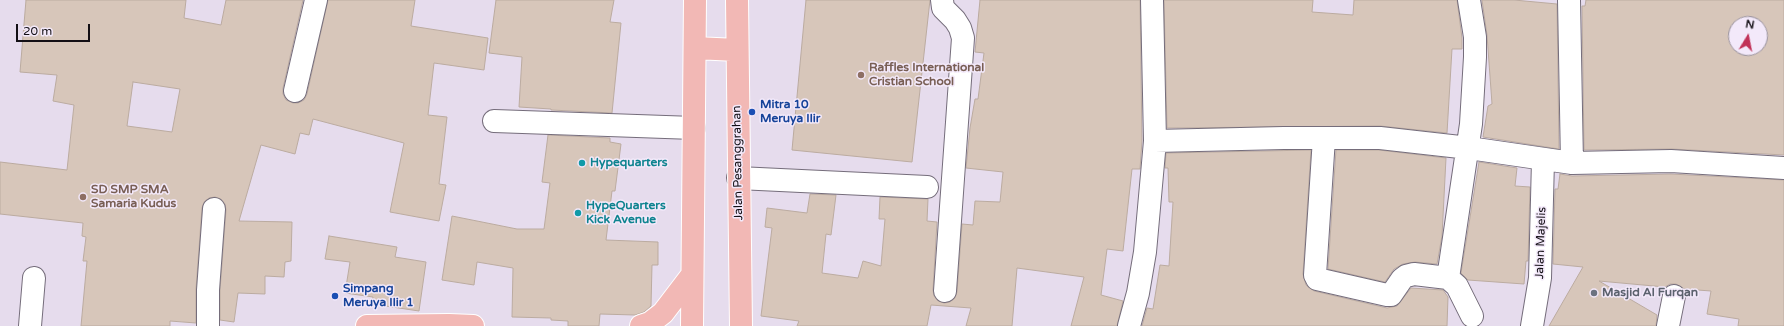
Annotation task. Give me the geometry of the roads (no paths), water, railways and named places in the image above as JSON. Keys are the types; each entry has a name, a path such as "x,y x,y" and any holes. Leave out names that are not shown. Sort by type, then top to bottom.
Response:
{"main road":[{"path":"692,326 695,0"},
{"name":"Jalan Pesanggrahan","path":"737,0 741,325"},
{"path":"695,48 737,50"},
{"path":"641,326 650,323 663,313 692,276"},
{"path":"367,326 380,324 473,326"}],"street":[{"path":"295,91 316,0"},
{"path":"942,0 943,8 957,24 963,38 945,291"},
{"path":"1129,326 1138,293 1145,252 1155,142 1152,0"},
{"path":"1448,278 1469,148 1475,37 1469,0"},
{"path":"1569,0 1572,164"},
{"path":"494,121 694,128"},
{"path":"1324,138 1317,279 1387,296 1391,295 1402,279 1406,276 1414,274 1448,278 1457,286 1472,316"},
{"path":"1155,142 1380,138 1469,148 1572,164 1671,161 1784,168"},
{"name":"Jalan Majelis","path":"1532,326 1540,278 1543,160"},
{"path":"738,178 927,187"},
{"path":"208,326 214,209"},
{"path":"30,326 34,278"},
{"path":"1668,326 1674,296"}],"place":[{"name":"Raffles International Cristian School","path":"861,75"},
{"name":"Mitra 10 Meruya Ilir","path":"752,112"},
{"name":"Hypequarters","path":"582,163"},
{"name":"SD SMP SMA Samaria Kudus","path":"83,197"},
{"name":"HypeQuarters Kick Avenue","path":"578,213"},
{"name":"Masjid Al Furqan","path":"1594,293"},
{"name":"Simpang Meruya Ilir 1","path":"335,296"}]}
